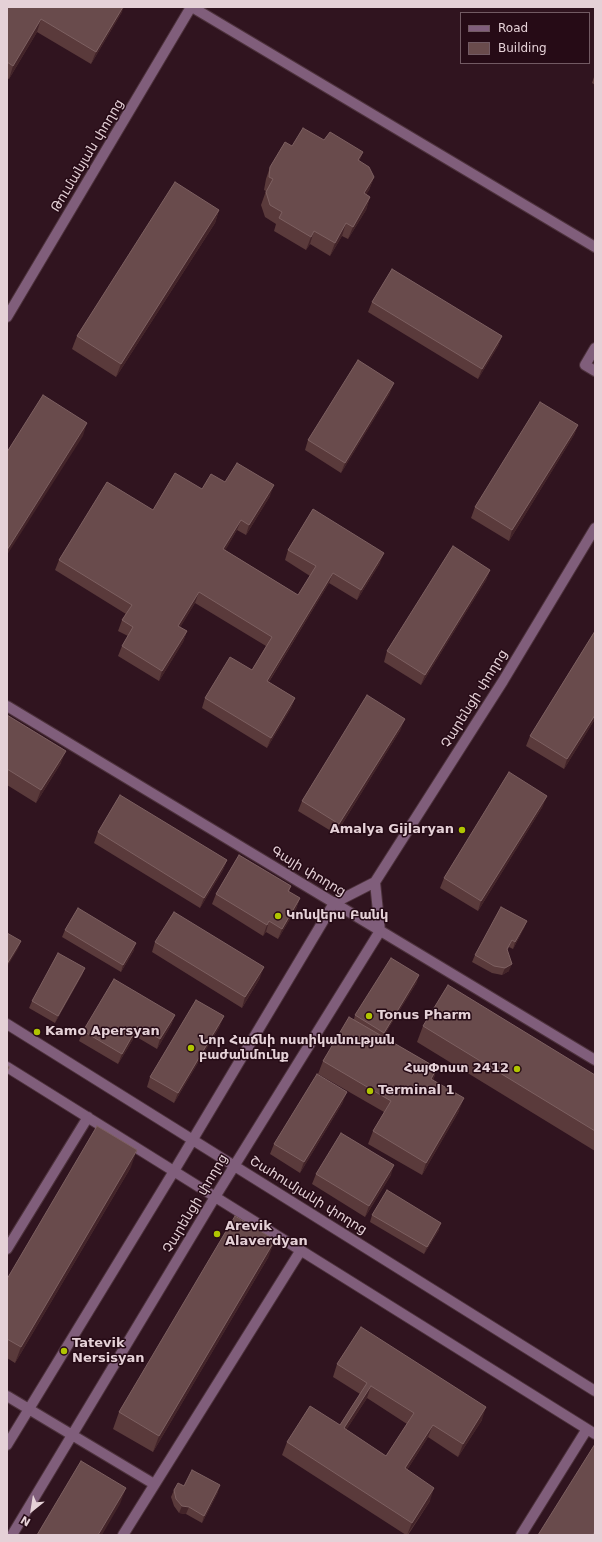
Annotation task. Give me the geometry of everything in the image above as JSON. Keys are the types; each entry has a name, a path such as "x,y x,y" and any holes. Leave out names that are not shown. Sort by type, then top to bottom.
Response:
{"street":[{"path":"191,7 595,247"},
{"name":"Թումանյան փողոց","path":"7,317 191,7"},
{"path":"595,348 585,365 595,371"},
{"name":"Չարենցի փողոց","path":"375,882 503,681 595,528"},
{"name":"Գայի փողոց","path":"7,706 595,1060"},
{"path":"7,1446 334,903 375,882 380,931"},
{"name":"Չարենցի փողոց","path":"12,1535 215,1197 380,931"},
{"name":"Շահումյանի փողոց","path":"7,1024 595,1391"},
{"path":"7,1067 591,1431 521,1535"},
{"path":"7,1249 88,1117"},
{"path":"123,1535 301,1250"},
{"path":"7,1396 154,1484"}],"building":[{"path":"7,7 123,7 96,52 41,19 13,66 7,62"},
{"path":"303,128 324,140 330,132 363,152 358,160 369,167 374,177 364,193 370,197 353,227 346,223 335,243 314,231 311,237 279,218 282,212 270,205 266,192 273,179 269,177 270,167 285,142 292,146"},
{"path":"175,182 219,210 121,364 77,336"},
{"path":"392,269 502,336 482,369 372,302"},
{"path":"358,360 394,383 345,463 308,440"},
{"path":"43,395 87,423 7,550 7,452"},
{"path":"540,402 578,425 512,530 475,507"},
{"path":"237,463 274,485 249,525 241,520 223,549 298,595 316,566 288,550 313,509 384,553 361,590 333,573 267,681 295,698 271,738 205,698 230,657 252,670 272,637 199,592 178,626 187,631 162,671 122,646 133,627 122,620 132,605 59,560 107,482 153,510 175,473 202,489 211,474 225,482"},
{"path":"453,546 490,570 425,675 387,651"},
{"path":"595,631 595,715 567,759 530,736"},
{"path":"367,695 405,719 339,824 302,801"},
{"path":"7,715 66,751 41,790 7,769"},
{"path":"509,772 547,796 481,901 444,878"},
{"path":"120,795 227,860 204,898 98,832"},
{"path":"239,855 291,886 288,891 300,898 282,929 269,921 267,925 216,894"},
{"path":"501,907 527,921 515,942 512,940 507,949 512,964 505,968 494,966 475,955"},
{"path":"78,908 136,943 123,965 65,930"},
{"path":"174,912 264,967 245,997 155,942"},
{"path":"7,933 21,941 7,964"},
{"path":"58,953 85,968 58,1016 32,1001"},
{"path":"391,958 419,975 384,1033 355,1015"},
{"path":"114,979 175,1015 160,1039 138,1026 122,1054 83,1031"},
{"path":"448,985 595,1075 595,1131 423,1026"},
{"path":"196,1000 224,1016 178,1093 150,1077"},
{"path":"349,1017 437,1068 431,1079 464,1098 426,1163 373,1131 391,1101 323,1061"},
{"path":"7,1065 10,1067 7,1072"},
{"path":"317,1074 347,1092 304,1162 274,1144"},
{"path":"97,1126 137,1150 21,1347 7,1339 7,1279"},
{"path":"341,1133 394,1165 369,1206 316,1174"},
{"path":"387,1190 441,1223 427,1247 372,1215"},
{"path":"235,1216 275,1240 159,1436 119,1412"},
{"path":"361,1327 486,1407 463,1444 433,1425 405,1468 434,1488 412,1523 287,1442 310,1406 340,1425 367,1383 337,1364","holes":["371,1386 414,1413 386,1456 344,1428"]},
{"path":"595,1444 595,1531 593,1535 538,1535"},
{"path":"81,1461 126,1488 98,1535 37,1535"},
{"path":"192,1470 220,1485 204,1516 189,1507 182,1506 176,1499 174,1490 178,1483 184,1486"}],"place":[{"name":"Amalya Gijlaryan","path":"462,830"},
{"name":"Կոնվերս Բանկ","path":"278,916"},
{"name":"Tonus Pharm","path":"369,1016"},
{"name":"Kamo Apersyan","path":"37,1032"},
{"name":"Նոր Հաճնի ոստիկանության բաժանմունք","path":"191,1048"},
{"name":"ՀայՓոստ 2412","path":"517,1069"},
{"name":"Terminal 1","path":"370,1091"},
{"name":"Arevik Alaverdyan","path":"217,1234"},
{"name":"Tatevik Nersisyan","path":"64,1351"}]}
